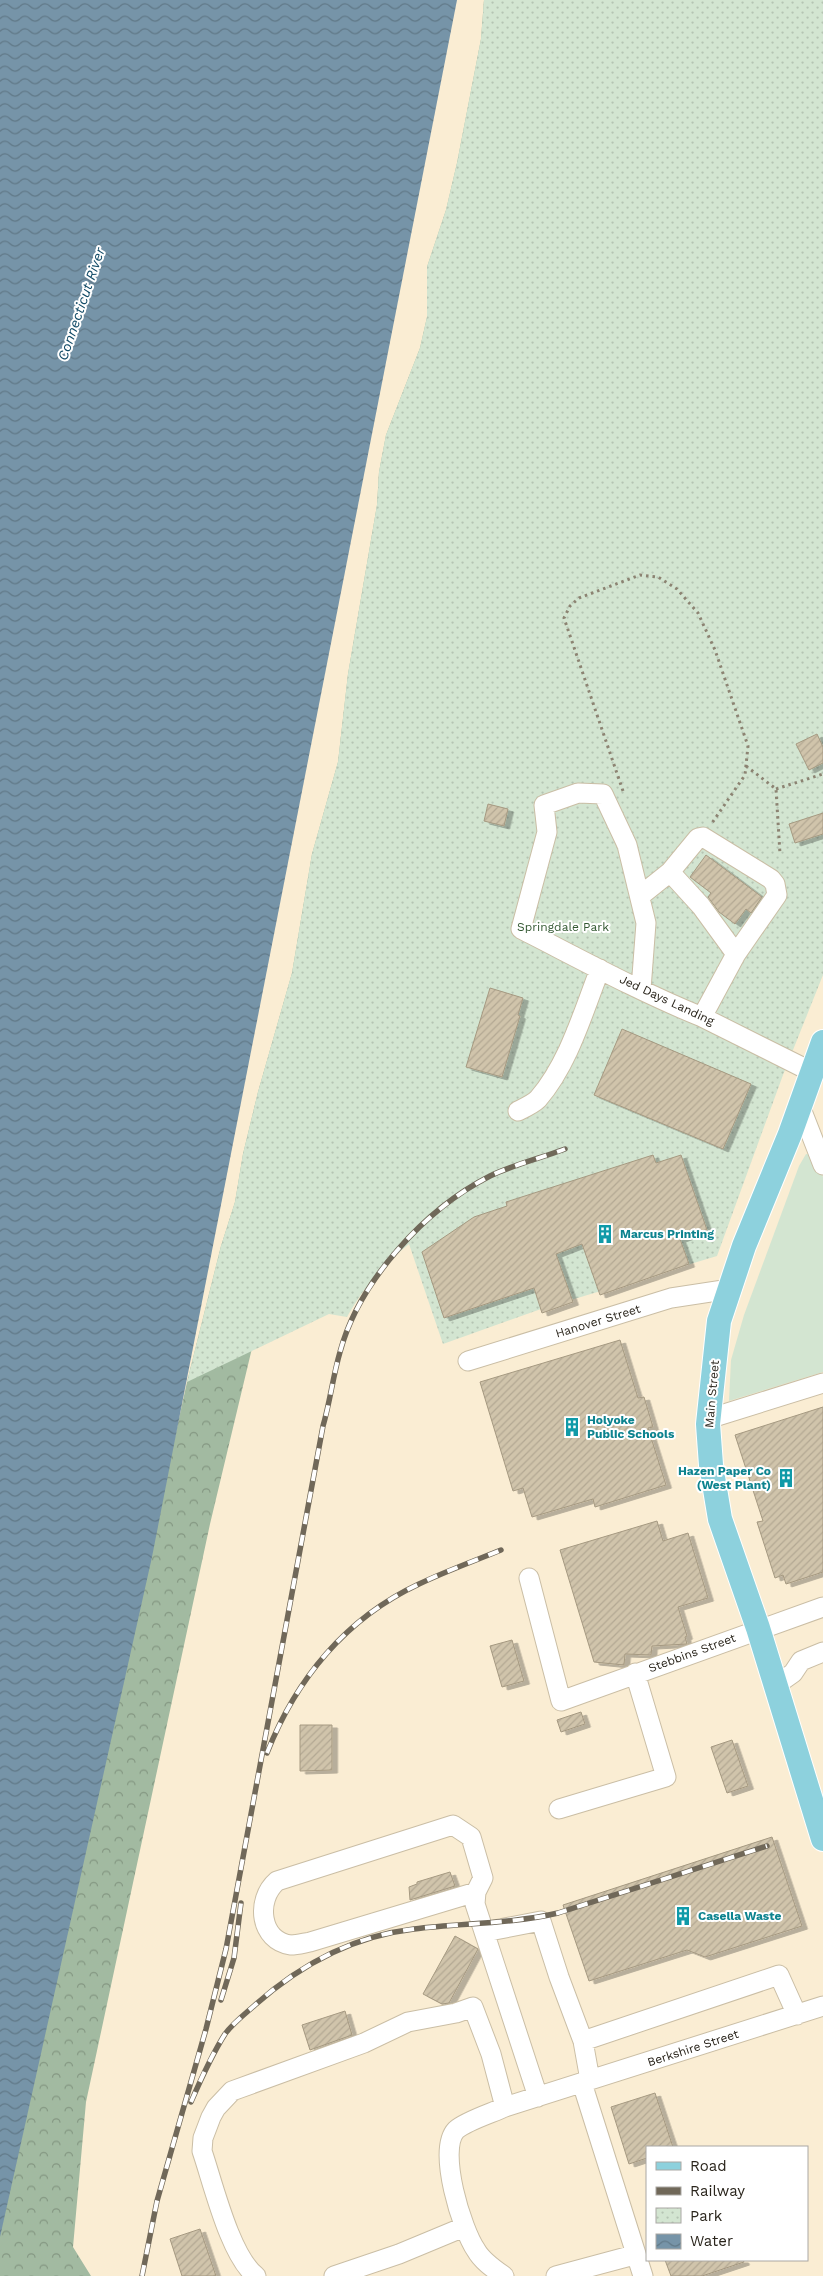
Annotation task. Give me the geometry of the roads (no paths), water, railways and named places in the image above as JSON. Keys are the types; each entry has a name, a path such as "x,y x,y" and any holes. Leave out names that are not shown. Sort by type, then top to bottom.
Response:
{"main road":[{"name":"Main Street","path":"823,1042 800,1106 744,1246 719,1321 708,1419 711,1465 720,1519 758,1628 823,1839"}],"street":[{"name":"Jed Days Landing","path":"640,896 627,845 603,794 578,793 544,805 547,832 520,929 812,1072"},
{"path":"641,989 646,924 640,896 670,872 698,838 703,837 771,879 776,884 777,895 736,954 702,1017"},
{"path":"670,872 708,915 736,954"},
{"path":"518,1111 537,1100 554,1075 568,1050 600,969"},
{"path":"800,1106 823,1165"},
{"name":"Hanover Street","path":"468,1361 671,1298 730,1289"},
{"path":"708,1419 823,1384"},
{"name":"Stebbins Street","path":"529,1578 561,1700 758,1628 823,1607"},
{"path":"776,1685 793,1673 801,1661 823,1652"},
{"path":"559,1809 666,1777 635,1673"},
{"path":"476,1892 310,1942 292,1945 273,1935 264,1922 265,1895 277,1881 453,1825 471,1837 477,1852 483,1878 476,1892 475,1904 538,2097"},
{"path":"484,1932 541,1921 559,1977 583,2041 586,2081 634,2255 642,2276"},
{"path":"583,2041 778,1975 797,2015"},
{"name":"Berkshire Street","path":"504,2276 476,2252 464,2227 449,2165 448,2146 456,2130 505,2107 823,2006"},
{"path":"256,2276 247,2269 236,2250 202,2151 203,2138 208,2122 216,2108 232,2091 364,2043 408,2022 456,2013 473,2007 491,2054 505,2107"},
{"path":"334,2276 408,2250 464,2227"},
{"path":"556,2276 634,2255"}],"water":[{"name":"Connecticut River","path":"0,0 457,0 152,1557 0,2237"}],"railway":[{"path":"142,2276 157,2201 206,2029 226,1949 323,1426 340,1352 349,1325 362,1299 379,1274 419,1227 442,1207 490,1176 565,1149"},
{"path":"267,1753 293,1700 326,1654 346,1633 369,1614 419,1584 501,1550"},
{"path":"191,2102 215,2051 235,2022 290,1977 328,1955 370,1938 392,1933 432,1927 540,1917 558,1913 767,1846"},
{"path":"221,2000 234,1958 241,1903"}],"place":[{"name":"Marcus Printing","path":"605,1234"},
{"name":"Holyoke Public Schools","path":"572,1427"},
{"name":"Hazen Paper Co (West Plant)","path":"786,1478"},
{"name":"Casella Waste","path":"683,1916"}],"park label":[{"name":"Springdale Park","path":"563,927"}]}
